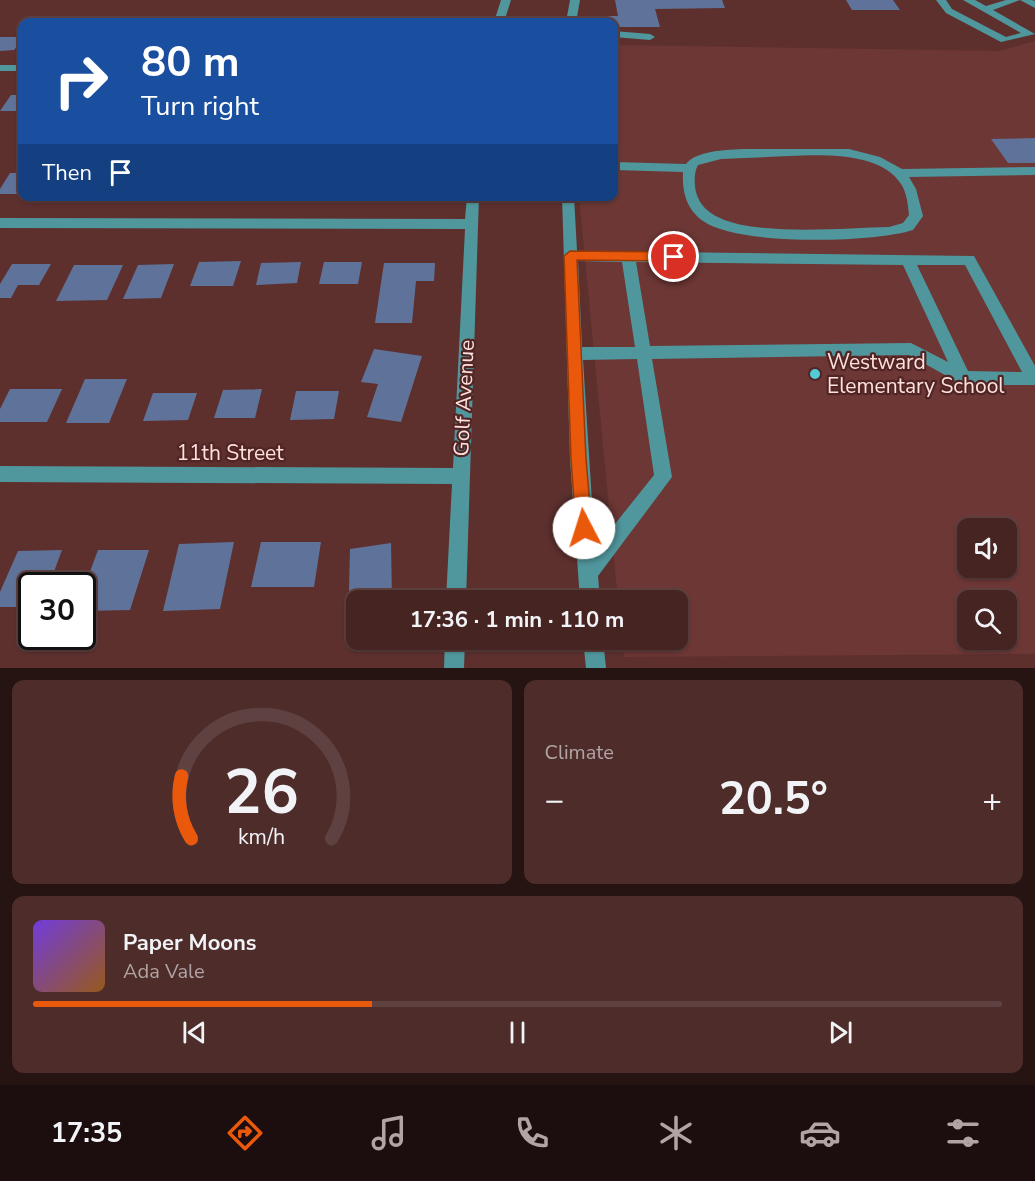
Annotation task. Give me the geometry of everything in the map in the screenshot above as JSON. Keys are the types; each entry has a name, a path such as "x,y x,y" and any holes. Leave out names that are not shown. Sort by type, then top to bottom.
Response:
{"street":[{"path":"500,18 506,0"},
{"path":"572,18 575,0"},
{"path":"941,0 949,11 1005,40 1030,34 968,0"},
{"path":"985,9 1016,0"},
{"path":"1025,0 1035,6"},
{"path":"618,34 650,37"},
{"path":"0,68 18,68"},
{"path":"849,153 869,156 888,164 901,173 915,203 916,216 908,226 889,232 764,232 738,229 717,223 698,210 688,187 689,168 696,160 725,154 849,153"},
{"path":"618,166 689,168"},
{"path":"901,173 1035,171"},
{"name":"Golf Avenue","path":"456,590 473,201"},
{"path":"568,201 579,459 589,590"},
{"path":"0,223 472,224"},
{"path":"570,256 969,260 1034,380 963,378 911,349 574,354"},
{"path":"588,573 663,477 628,256"},
{"path":"907,259 963,378"},
{"name":"11th Street","path":"0,474 460,476"},
{"path":"454,668 455,650"},
{"path":"594,650 596,668"}],"shaded area":[{"name":"Westward Elementary School","path":"1035,41 1035,654 624,657 623,650 688,650 688,590 617,590 579,201 618,201 618,45 999,51"}],"building":[{"path":"615,0 722,0 725,8 655,9 660,27 618,27 618,18 608,18 608,16 618,16"},
{"path":"846,0 893,0 900,10 852,10"},
{"path":"0,37 18,37 18,45 14,50 0,51"},
{"path":"11,95 18,95 18,111 0,111"},
{"path":"1035,138 1035,163 1008,163 991,139"},
{"path":"10,173 18,173 18,194 0,194 0,189"},
{"path":"241,261 233,286 190,286 199,262"},
{"path":"301,262 297,283 256,285 261,263"},
{"path":"324,262 362,262 358,284 319,284"},
{"path":"384,263 435,263 434,281 416,281 412,323 375,323"},
{"path":"12,264 51,264 39,285 18,285 11,298 0,298 0,284"},
{"path":"174,264 161,298 123,299 138,265"},
{"path":"74,265 123,265 107,300 56,301"},
{"path":"374,349 422,356 401,422 367,417 378,384 361,382"},
{"path":"85,379 127,379 109,423 66,423"},
{"path":"10,389 62,389 47,422 0,422 0,409"},
{"path":"262,389 255,418 214,418 223,390"},
{"path":"296,391 339,391 334,419 290,420"},
{"path":"153,393 197,393 188,420 143,421"},
{"path":"234,542 220,609 163,611 179,544"},
{"path":"261,542 321,542 314,587 251,587"},
{"path":"391,543 392,590 349,590 350,549"},
{"path":"62,550 54,572 18,572 18,607 0,607 0,592 18,551"},
{"path":"98,550 149,550 130,610 96,611 96,572 90,572"}],"place":[{"name":"Westward Elementary School","path":"815,374"}],"route":[{"path":"584,528 570,256 674,257"}]}
